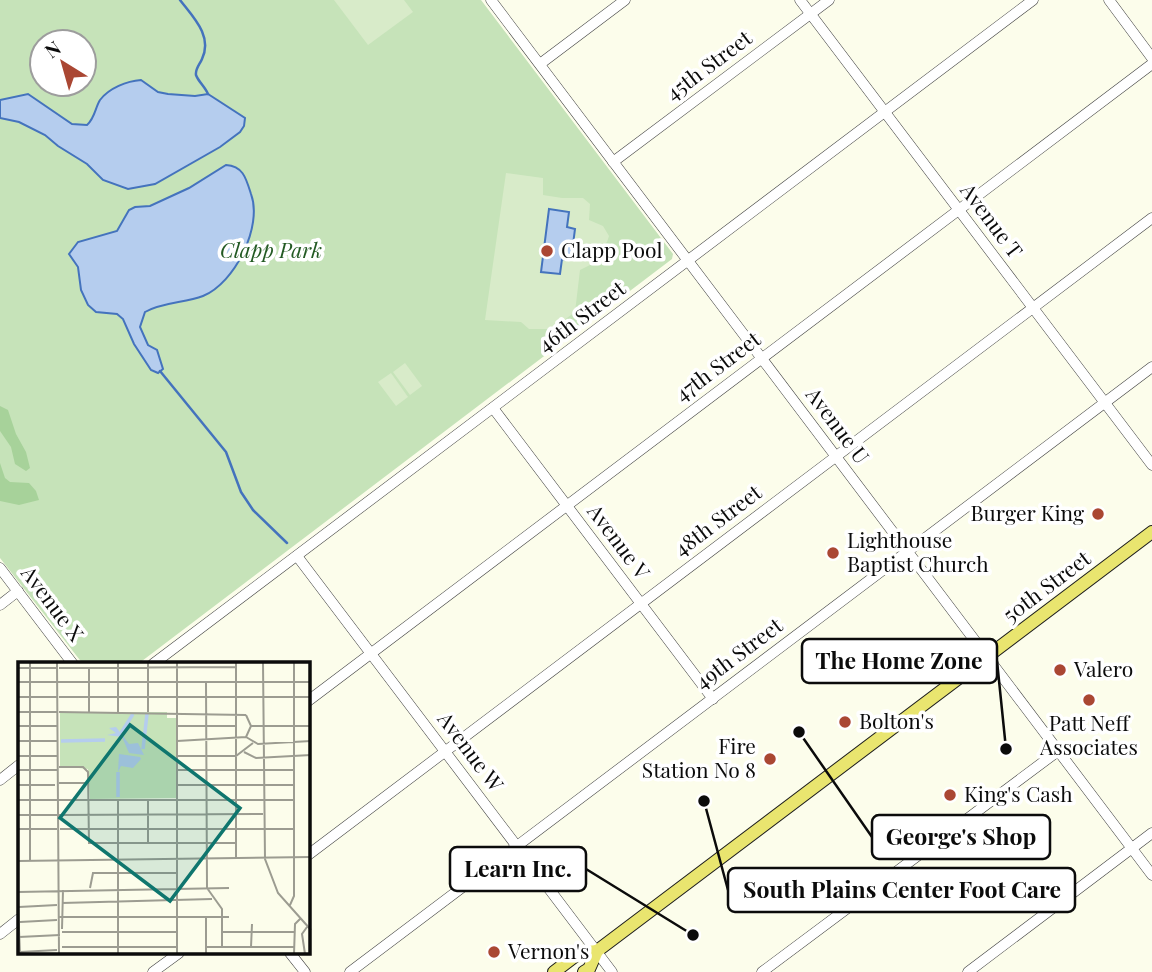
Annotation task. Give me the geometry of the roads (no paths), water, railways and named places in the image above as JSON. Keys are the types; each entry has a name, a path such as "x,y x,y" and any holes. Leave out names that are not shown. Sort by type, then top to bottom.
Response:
{"main road":[{"name":"50th Street","path":"584,972 589,969 597,951 1152,532"},
{"name":"50th Street","path":"554,972 579,953 597,951"}],"street":[{"name":"Avenue U","path":"491,0 1152,875"},
{"path":"540,64 625,0"},
{"name":"Avenue T","path":"800,0 1152,465"},
{"name":"45th Street","path":"613,162 829,0"},
{"name":"46th Street","path":"156,662 1033,0"},
{"path":"1109,0 1152,58"},
{"name":"47th Street","path":"310,699 1152,64"},
{"name":"48th Street","path":"310,853 1152,218"},
{"name":"49th Street","path":"350,972 1152,367"},
{"name":"Avenue V","path":"493,408 713,698"},
{"name":"Avenue W","path":"297,556 612,972"},
{"name":"Avenue X","path":"0,568 71,662"},
{"path":"0,605 18,591"},
{"path":"762,972 1058,751"},
{"path":"0,780 18,766"},
{"path":"968,972 1152,833"},
{"path":"0,934 18,920"},
{"path":"153,972 178,954"},
{"path":"291,954 305,972"}],"water":[{"path":"141,80 158,92 195,96 208,94 245,118 244,126 220,147 155,184 128,189 103,180 87,164 45,135 19,122 0,118 0,100 28,94 28,98 34,98 72,124 87,125 100,100 108,92"},
{"path":"226,165 240,170 249,188 254,207 250,237 235,266 215,289 203,296 145,312 140,327 148,345 157,350 163,369 158,373 151,370 134,344 123,319 117,314 96,312 88,305 81,290 78,267 69,254 78,242 117,231 129,210 150,206 189,188"},
{"path":"549,209 569,212 567,227 575,229 571,260 562,259 560,274 541,272"}],"waterway":[{"path":"180,0 196,20 203,35 205,51 196,75 208,94"},
{"path":"160,371 226,452 241,492 253,510 287,543"}],"place":[{"name":"Clapp Pool","path":"547,251"},
{"name":"Burger King","path":"1098,514"},
{"name":"Lighthouse Baptist Church","path":"833,553"},
{"name":"Valero","path":"1060,670"},
{"name":"Patt Neff Associates","path":"1089,700"},
{"name":"Bolton's","path":"845,722"},
{"name":"George's Shop","path":"799,732"},
{"name":"The Home Zone","path":"1006,749"},
{"name":"Fire Station No 8","path":"770,759"},
{"name":"King's Cash","path":"950,795"},
{"name":"South Plains Center Foot Care","path":"704,801"},
{"name":"Learn Inc.","path":"693,935"},
{"name":"Vernon's","path":"494,952"}],"park label":[{"name":"Clapp Park","path":"271,251"}]}
